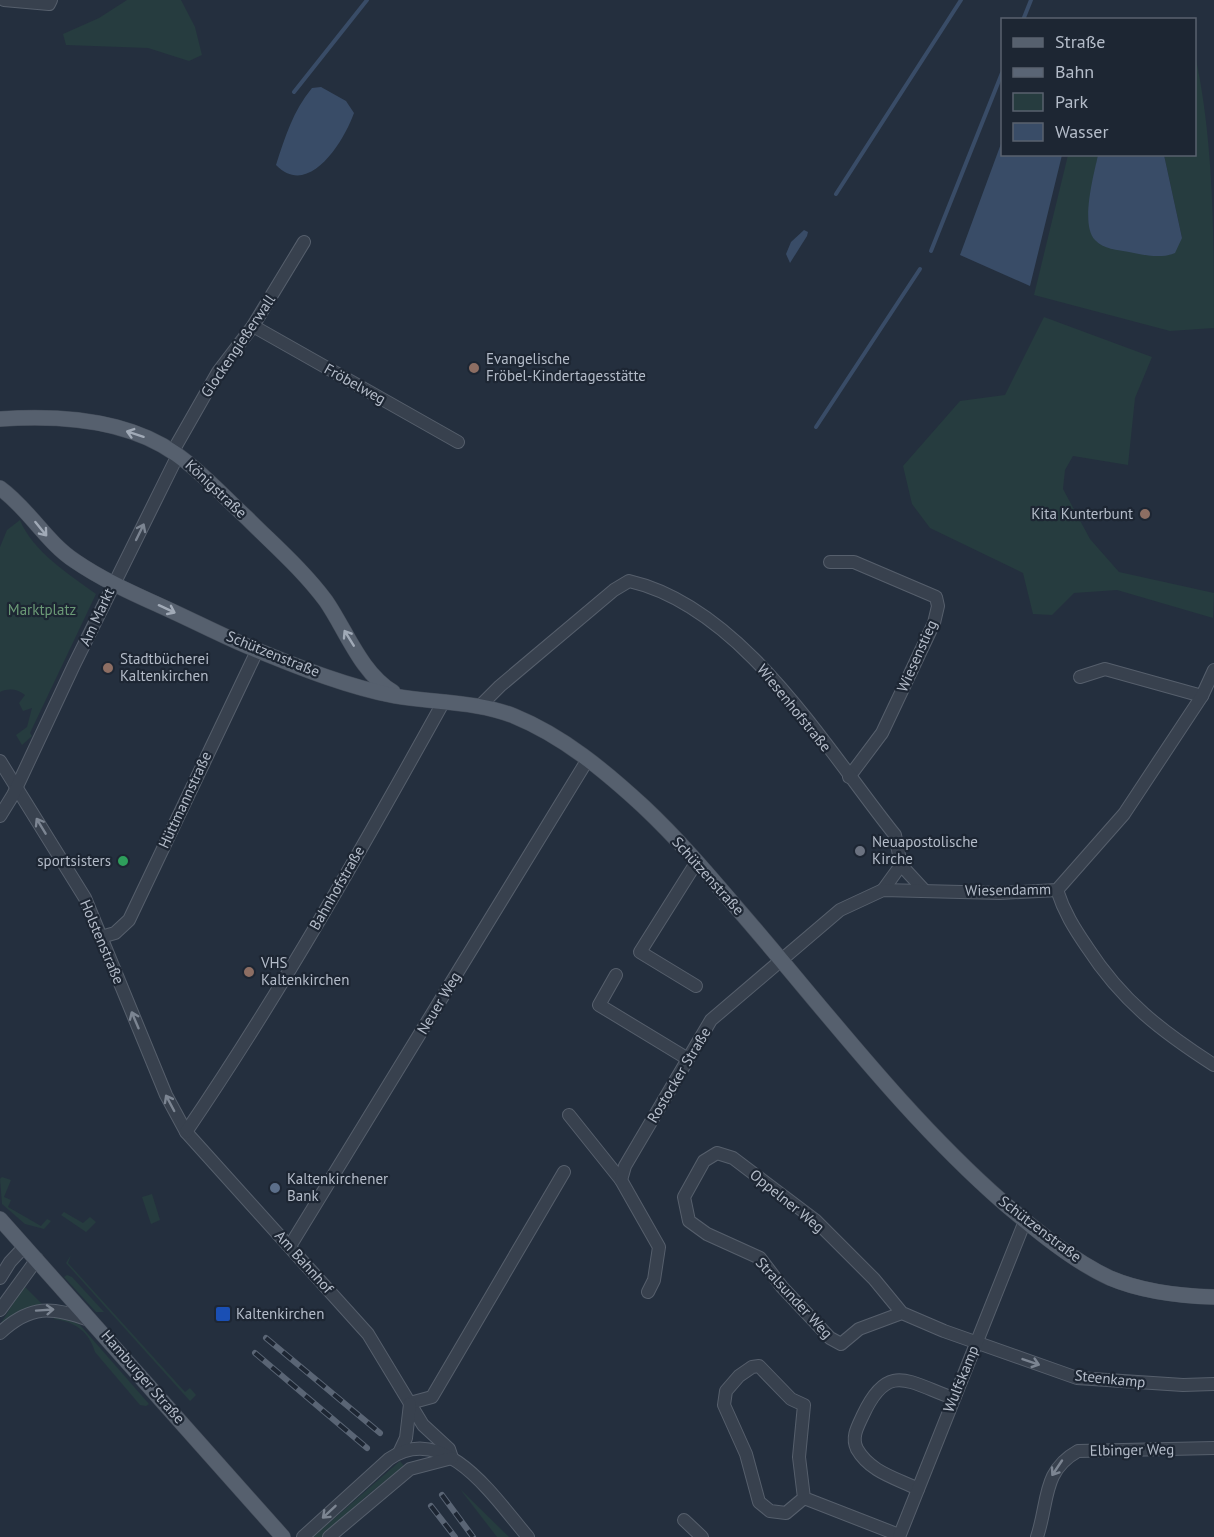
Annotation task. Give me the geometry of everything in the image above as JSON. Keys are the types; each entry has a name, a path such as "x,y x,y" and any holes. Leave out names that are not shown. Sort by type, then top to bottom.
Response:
{"main road":[{"name":"Königstraße","path":"0,419 43,416 74,420 119,429 149,439 175,453 302,571 326,601 378,682 400,697"},
{"name":"Am Markt","path":"0,488 26,510 46,535 73,560 114,584"},
{"name":"Schützenstraße","path":"114,584 257,651 356,686 400,697 480,706 510,715 543,729 588,759 645,808 782,960 875,1071 960,1163 1025,1221 1070,1254 1109,1277 1148,1290 1214,1297"},
{"path":"356,686 367,676 368,668"},
{"name":"Hamburger Straße","path":"0,1218 283,1537"}],"street":[{"path":"4,0 49,4 51,0"},
{"name":"Glockengießerwall","path":"114,584 175,453 218,372 253,326 304,242"},
{"name":"Fröbelweg","path":"253,326 458,442"},
{"name":"Wiesenstieg","path":"830,562 854,562 936,597 938,606 934,623 882,733 849,777"},
{"name":"Wiesenhofstraße","path":"480,706 518,670 614,590 629,581 652,586 698,611 747,652 785,692 895,836 901,865"},
{"name":"Am Markt","path":"0,816 17,786 114,584"},
{"name":"Hüttmannstraße","path":"101,937 115,933 129,920 257,651"},
{"path":"1080,677 1105,669 1202,696"},
{"name":"Wiesendamm","path":"782,960 840,910 883,890 1000,893 1057,890 1124,814 1202,696 1214,670"},
{"name":"Bahnhofstraße","path":"186,1132 221,1081 287,972 444,701"},
{"name":"Neuer Weg","path":"290,1246 588,759"},
{"name":"Holstenstraße","path":"0,761 85,898 166,1095 186,1132"},
{"path":"696,863 640,952 696,986"},
{"path":"883,890 901,865 924,890"},
{"path":"1057,890 1064,912 1107,977 1165,1034 1214,1065"},
{"name":"Rostocker Straße","path":"621,1180 625,1166 711,1020 782,960"},
{"path":"616,975 599,1005 688,1059"},
{"path":"569,1115 621,1180 659,1247 654,1280 648,1292"},
{"name":"Am Bahnhof","path":"186,1132 368,1334 423,1425 448,1449 447,1460"},
{"name":"Oppelner Weg","path":"687,1216 684,1197 704,1161 717,1153 733,1158 815,1220 874,1279 902,1313"},
{"path":"399,1453 405,1442 410,1422 410,1403 432,1397 564,1172"},
{"name":"Stralsunder Weg","path":"687,1216 689,1221 707,1234 760,1258 782,1287 830,1338 841,1344 859,1329 902,1313"},
{"name":"Wulfskamp","path":"899,1536 1025,1221"},
{"path":"0,1278 10,1262 25,1246"},
{"path":"0,1310 37,1259"},
{"path":"0,1333 22,1316 44,1309 68,1312 94,1322"},
{"name":"Steenkamp","path":"902,1313 1077,1378 1183,1385 1214,1384"},
{"path":"759,1366 765,1370 791,1399 804,1405 799,1457 804,1498 786,1513 770,1511 759,1502 746,1454 724,1405 726,1391 752,1367 759,1366"},
{"path":"918,1489 870,1465 856,1448 855,1433 872,1395 884,1383 903,1381 953,1398"},
{"path":"410,1422 422,1446"},
{"path":"329,1537 410,1469 422,1446 423,1425"},
{"path":"303,1537 356,1487 399,1453 422,1446"},
{"name":"Am Bahnhof","path":"422,1446 437,1450 447,1460 471,1474 528,1537"},
{"name":"Elbinger Weg","path":"1037,1537 1052,1474 1063,1459 1078,1451 1214,1448"},
{"path":"410,1469 447,1460"},
{"path":"804,1498 899,1536"},
{"path":"684,1520 702,1537"}],"green space":[{"path":"127,0 181,0 195,27 202,55 189,61 148,48 66,45 63,34 99,18"},
{"path":"1196,60 1206,121 1212,190 1214,328 1170,331 1034,295 1068,156 1098,156 1089,209 1182,238 1164,156 1196,156"},
{"path":"1044,317 1152,357 1135,398 1128,465 1073,456 1065,470 1063,489 1090,539 1119,572 1214,593 1213,618 1117,590 1074,593 1052,615 1033,614 1023,573 930,528 912,504 903,466 960,401 1005,395"},
{"name":"Marktplatz","path":"20,520 26,532 43,552 96,594 30,733 32,736 22,745 16,735 27,727 32,708 23,711 19,703 25,695 19,691 0,692 0,547 7,530"},
{"path":"2,1177 11,1180 4,1197 11,1200 8,1207 41,1226 47,1219 51,1221 44,1229 25,1224 2,1204 0,1179"},
{"path":"152,1194 160,1220 151,1224 142,1197"},
{"path":"64,1212 83,1223 90,1217 96,1222 86,1232 61,1215"},
{"path":"71,1255 68,1263 185,1392 190,1388 196,1395 190,1401 66,1263"},
{"path":"67,1275 72,1277 104,1312 96,1312 64,1277"},
{"path":"24,1286 43,1305 2,1325 1,1323"},
{"path":"53,1315 67,1317 80,1325 149,1404 140,1405 95,1352 89,1339 80,1329 75,1325 54,1319"},
{"path":"400,1461 404,1466 365,1497 328,1533 323,1537 313,1537"},
{"path":"460,1489 509,1537 497,1537"}],"water":[{"path":"321,87 346,101 354,113 342,138 324,162 313,171 301,175 288,174 276,165 286,134 305,97 312,88"},
{"path":"1001,144 1001,156 1062,156 1030,286 960,255"},
{"path":"1098,156 1164,156 1182,238 1175,253 1158,256 1141,254 1116,250 1098,243 1091,233 1089,223 1091,186"},
{"path":"804,230 808,232 807,236 790,263 786,254 791,242"}],"waterway":[{"path":"294,92 367,0"},
{"path":"836,194 961,0"},
{"path":"1024,18 1031,0"},
{"path":"931,251 1001,76"},
{"path":"816,427 920,269"}],"railway":[{"path":"266,1338 380,1433"},
{"path":"255,1353 367,1448"},
{"path":"442,1495 473,1537"},
{"path":"431,1506 455,1537"}],"place":[{"name":"Evangelische Fröbel-Kindertagesstätte","path":"474,368"},
{"name":"Kita Kunterbunt","path":"1145,514"},
{"name":"Stadtbücherei Kaltenkirchen","path":"108,668"},
{"name":"Neuapostolische Kirche","path":"860,851"},
{"name":"sportsisters","path":"123,861"},
{"name":"VHS Kaltenkirchen","path":"249,972"},
{"name":"Kaltenkirchener Bank","path":"275,1188"},
{"name":"Kaltenkirchen","path":"223,1314"}]}
